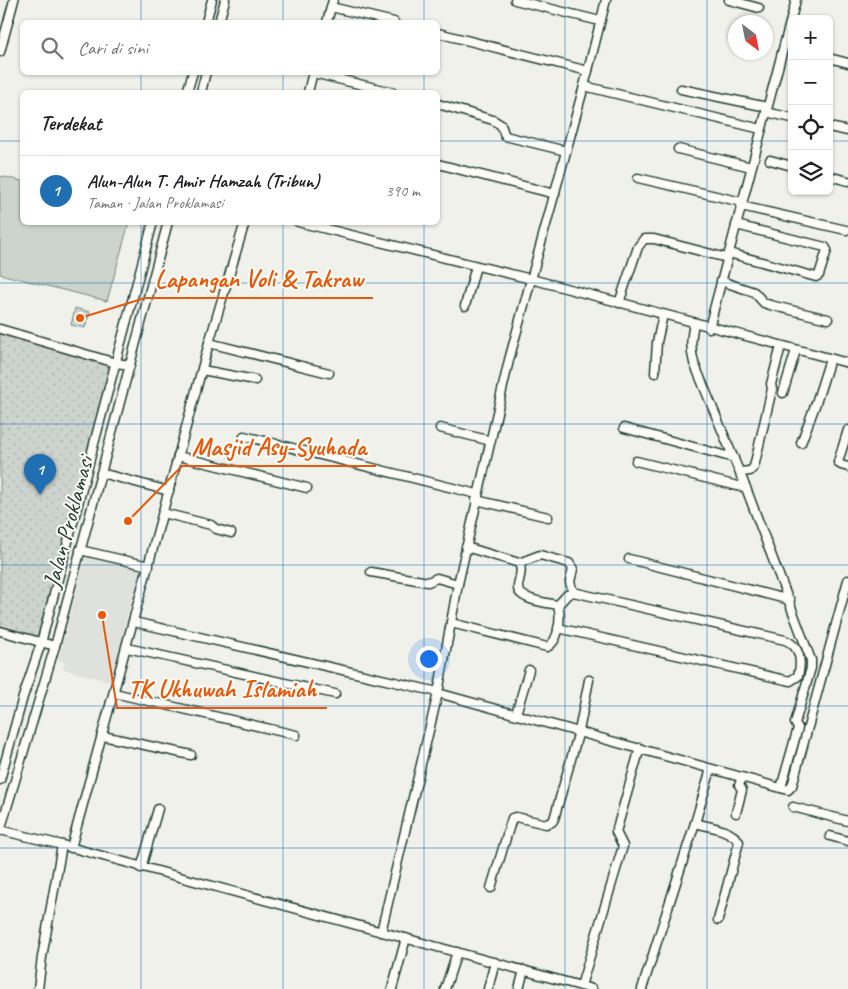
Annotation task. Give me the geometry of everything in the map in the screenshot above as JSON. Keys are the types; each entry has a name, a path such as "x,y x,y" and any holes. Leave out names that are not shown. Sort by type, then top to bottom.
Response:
{"street":[{"path":"0,52 14,0"},
{"path":"207,20 212,0"},
{"path":"220,20 225,0"},
{"path":"515,0 600,21"},
{"path":"381,932 438,693 458,584 509,360 606,0"},
{"path":"729,0 759,8"},
{"path":"793,15 796,0"},
{"path":"328,20 332,3 387,20"},
{"path":"440,34 588,71"},
{"path":"709,328 736,225 738,202 756,128 788,47"},
{"path":"833,59 848,63"},
{"path":"188,90 192,75"},
{"path":"202,90 205,75"},
{"path":"309,90 312,75"},
{"path":"321,75 384,90"},
{"path":"584,86 756,128"},
{"path":"681,89 763,108 788,117"},
{"path":"440,105 493,120 501,125 505,136 566,151"},
{"path":"833,128 848,131"},
{"path":"678,149 747,166"},
{"path":"770,160 788,165"},
{"path":"440,165 554,194"},
{"path":"833,177 848,182"},
{"path":"638,178 846,230"},
{"name":"Jalan Proklamasi","path":"0,780 41,643 151,225"},
{"name":"Jalan Proklamasi","path":"0,830 55,646 167,225"},
{"path":"71,848 209,343 244,225"},
{"path":"310,225 531,279 709,328 848,363"},
{"path":"620,303 638,247 644,239 649,238 816,277 819,275 827,250 825,247 736,225"},
{"path":"464,306 476,266"},
{"path":"721,281 754,292 764,303 828,319"},
{"path":"654,373 657,342 663,315"},
{"path":"694,323 690,350 734,458 744,472 746,488 808,649 811,668 795,723 798,728 784,789"},
{"path":"0,329 116,363 130,365"},
{"path":"209,343 329,373"},
{"path":"744,472 754,467 781,346"},
{"path":"783,393 796,350"},
{"path":"801,442 830,358"},
{"path":"202,370 255,380"},
{"path":"440,428 491,441"},
{"path":"624,428 734,458"},
{"path":"848,430 838,462 848,467"},
{"path":"244,436 548,517"},
{"path":"178,456 307,488"},
{"path":"636,461 746,488"},
{"path":"101,473 169,491"},
{"path":"163,513 211,525 216,529 231,533"},
{"path":"466,548 519,562 540,555 569,562 574,569 570,582 573,592"},
{"path":"80,550 149,566"},
{"path":"628,559 790,600"},
{"path":"519,562 522,570 518,586 520,593 528,598 558,605"},
{"path":"371,572 428,582 437,578 458,584"},
{"path":"134,622 438,693 784,789 792,786 848,580"},
{"path":"558,605 567,595 573,592 784,640 790,642 798,653 800,660 798,676 790,681 558,628"},
{"path":"451,622 547,647 553,642 561,618 558,605"},
{"path":"0,631 55,646"},
{"path":"127,648 335,694"},
{"path":"516,714 529,670"},
{"path":"491,888 512,818 516,816 546,824 552,822 578,731 589,680"},
{"path":"114,693 296,735"},
{"path":"103,736 191,755"},
{"path":"581,986 623,846 616,832 640,748"},
{"path":"642,989 711,769"},
{"path":"736,813 742,790 740,785 742,778"},
{"path":"793,806 848,821"},
{"path":"141,868 158,809"},
{"path":"695,823 730,833 739,842 718,920"},
{"path":"0,830 62,845 141,868 524,970 565,986 581,986 592,989"},
{"path":"830,836 848,841"},
{"path":"38,989 62,845"},
{"path":"392,989 406,938"},
{"path":"445,989 457,952"},
{"path":"488,989 495,962"},
{"path":"519,989 524,970"}],"shaded area":[{"path":"0,176 20,181 20,225 128,225 107,301 0,274"},
{"path":"75,308 90,312 85,328 71,325"},
{"path":"0,331 114,364 41,638 0,626"},
{"path":"86,555 145,571 115,683 63,669 64,662 58,660"}],"place":[{"name":"Lapangan Voli & Takraw","path":"80,318"},
{"name":"Alun-Alun T. Amir Hamzah (Tribun)","path":"40,495"},
{"name":"Masjid Asy-Syuhada","path":"128,521"},
{"name":"TK Ukhuwah Islamiah","path":"102,615"}]}
